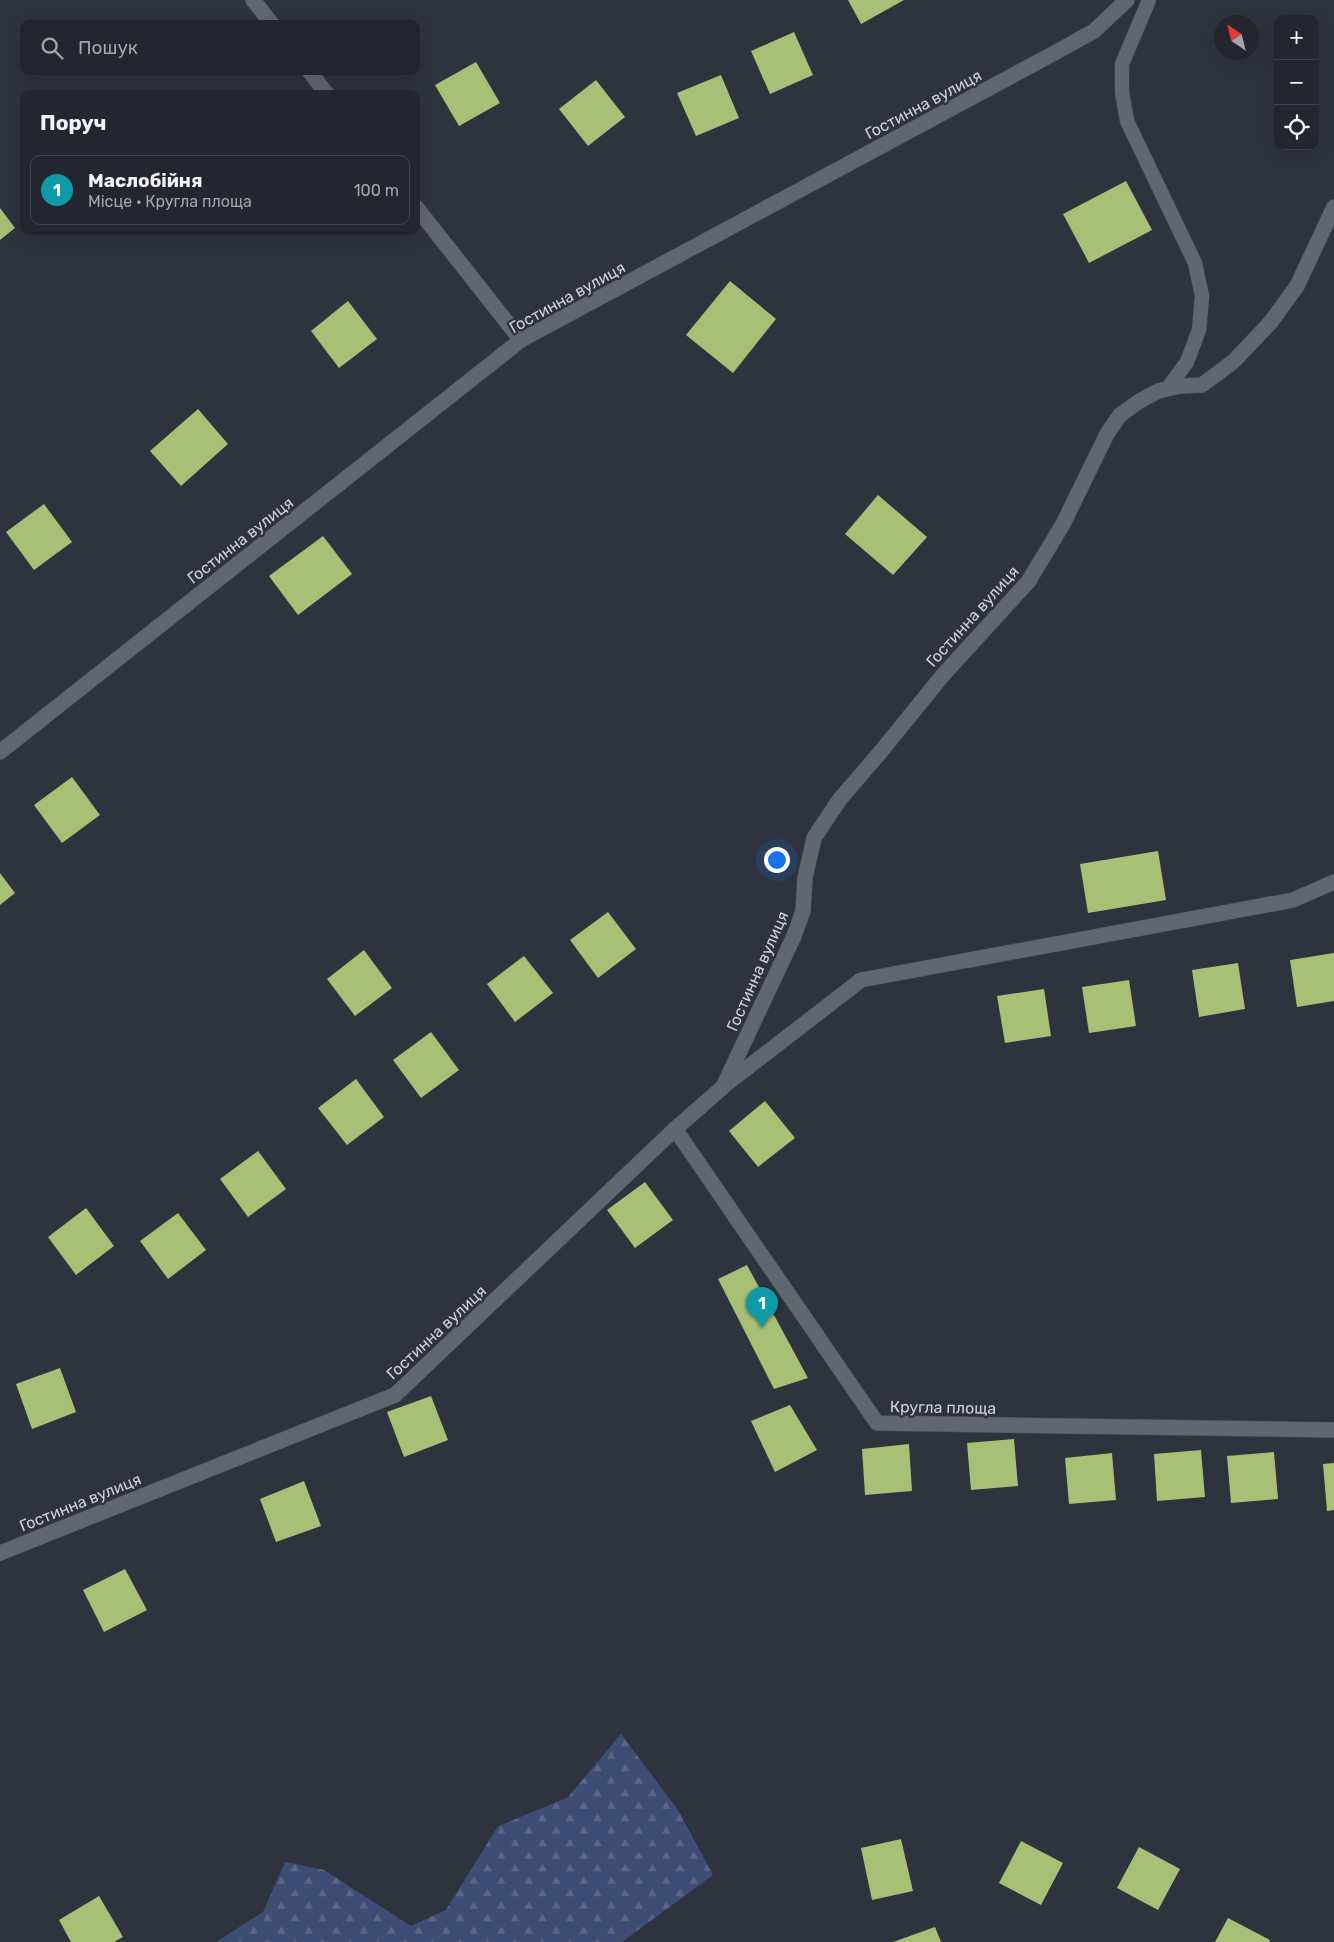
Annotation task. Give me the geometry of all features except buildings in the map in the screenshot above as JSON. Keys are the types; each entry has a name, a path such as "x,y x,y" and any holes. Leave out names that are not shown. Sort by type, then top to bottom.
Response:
{"street":[{"path":"253,0 269,20"},
{"name":"Гостинна вулиця","path":"0,752 521,340 1094,31 1127,0"},
{"path":"312,75 324,90"},
{"name":"Гостинна вулиця","path":"723,1086 794,936 803,911 805,878 814,838 840,799 943,675 1028,582 1063,524 1107,434 1120,416 1138,402 1158,391 1180,386 1202,385 1234,361 1270,323 1297,286 1334,207"},
{"path":"420,212 521,340"},
{"name":"Гостинна вулиця","path":"0,1553 395,1395 675,1129 723,1086 861,980 1293,900 1334,882"},
{"name":"Кругла площа","path":"675,1129 877,1423 1334,1430"}],"lane":[{"path":"1149,0 1122,64 1122,92 1128,121 1195,263 1202,296 1199,330 1187,362 1167,389"}],"green space":[{"path":"621,1734 678,1810 713,1875 622,1942 216,1942 263,1912 285,1862 324,1870 411,1926 446,1910 498,1826 567,1798"}],"place":[{"name":"Маслобійня","path":"762,1328"}]}
